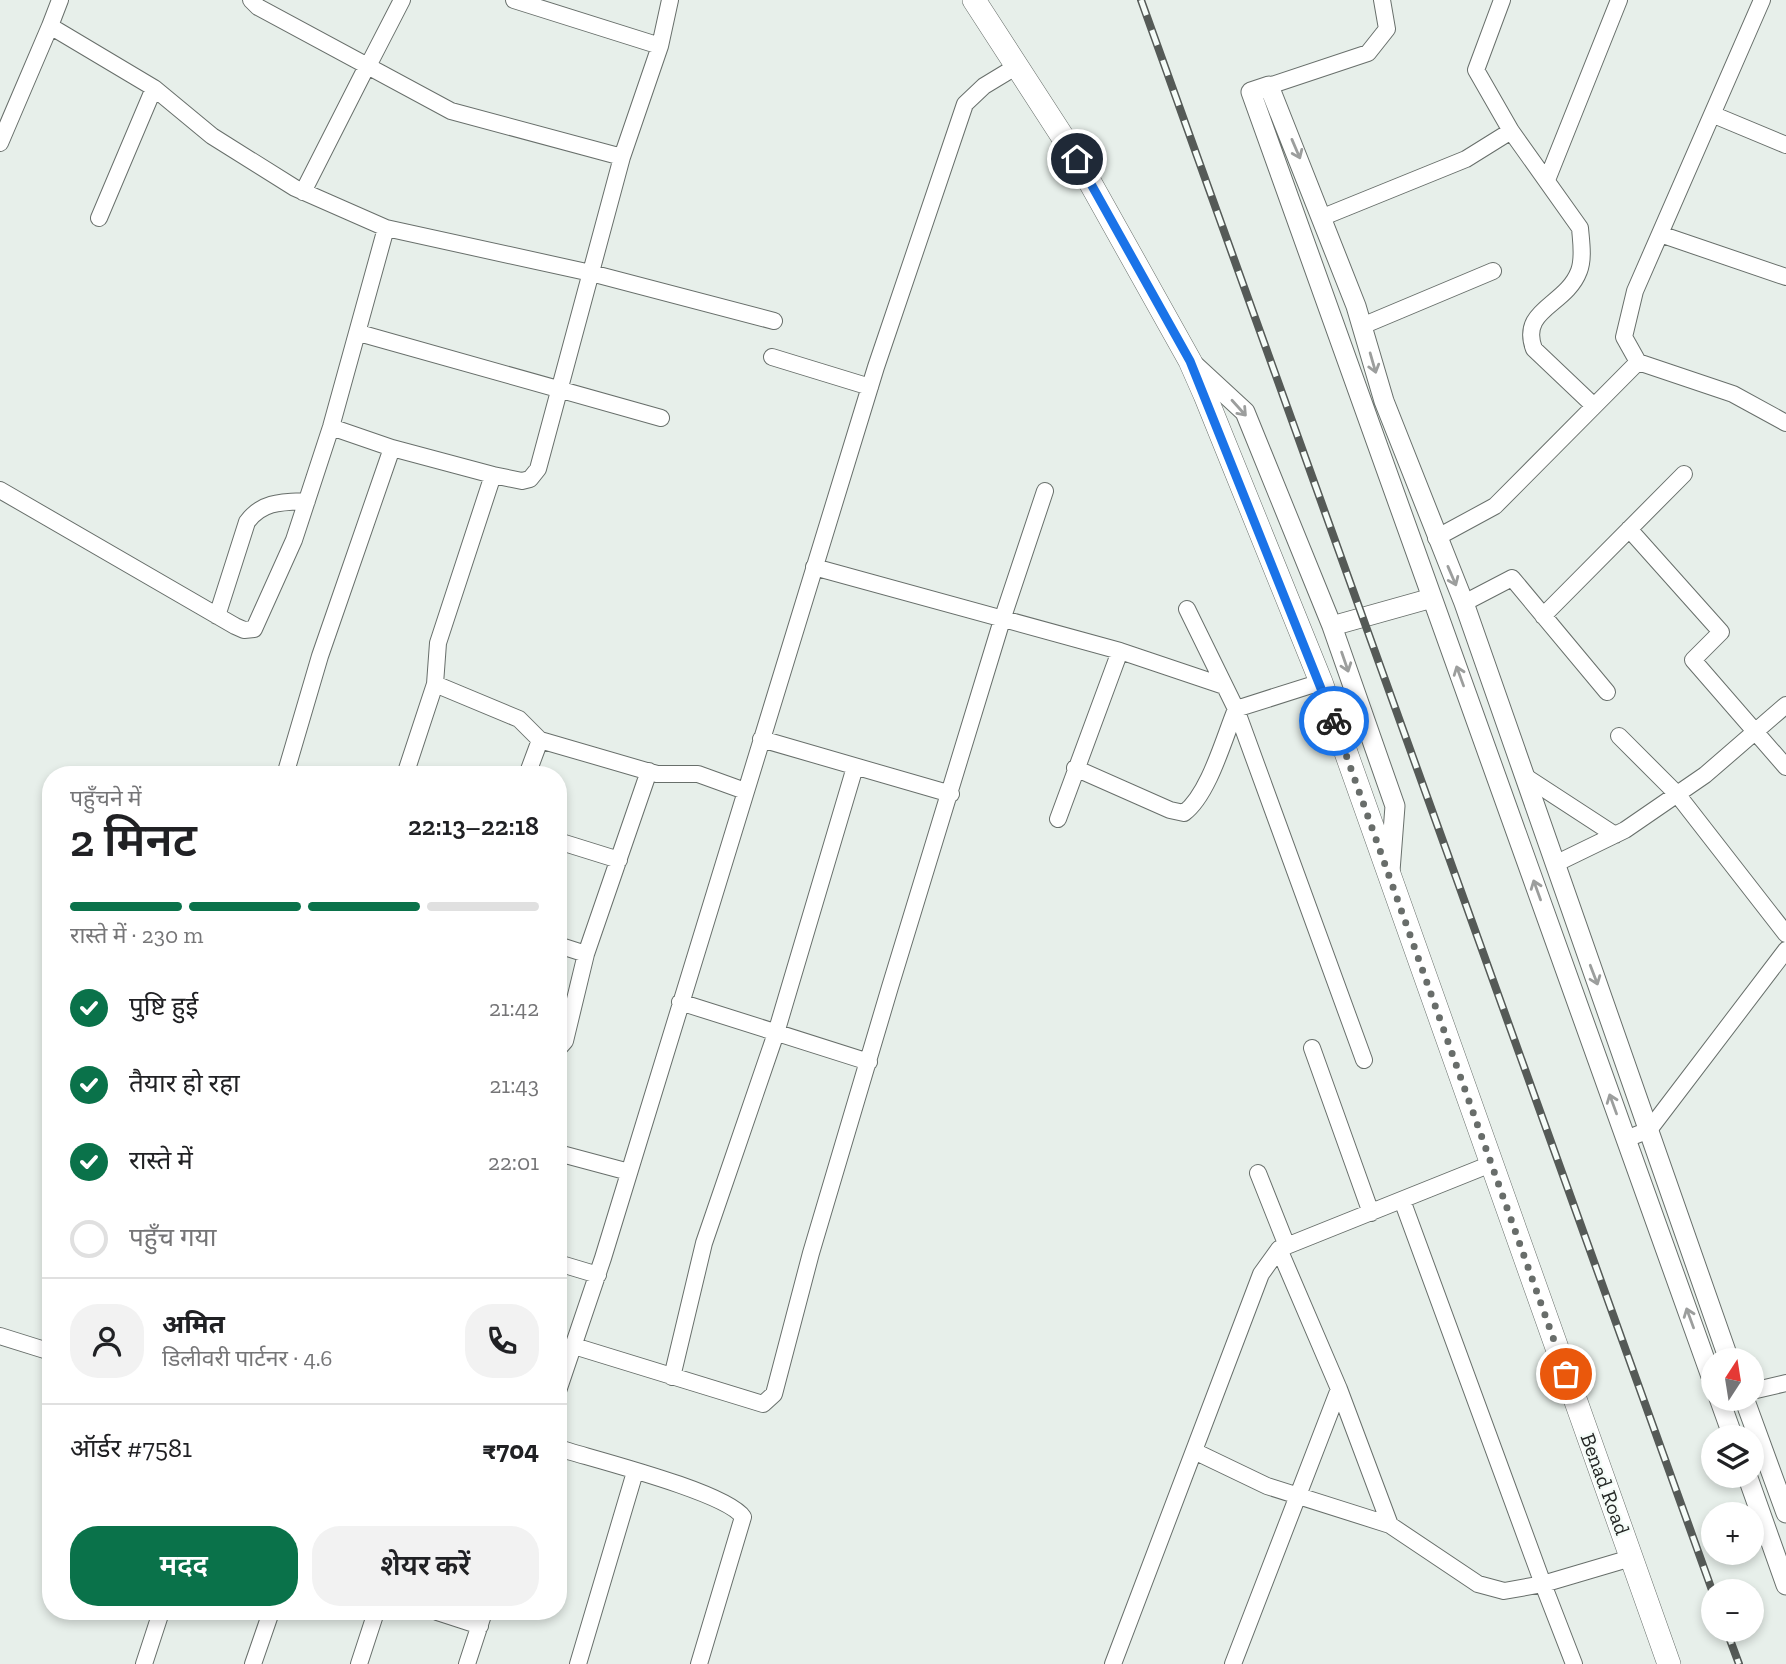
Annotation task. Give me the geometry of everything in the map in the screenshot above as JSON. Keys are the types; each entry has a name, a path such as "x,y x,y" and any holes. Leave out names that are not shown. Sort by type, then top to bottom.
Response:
{"main road":[{"name":"Benad Road","path":"974,0 1077,159 1190,361 1321,682 1669,1664"}],"street":[{"path":"0,143 60,0"},
{"path":"251,0 258,7 369,64 451,111 622,157"},
{"path":"303,192 402,0"},
{"path":"514,0 660,46"},
{"path":"331,427 392,448 522,481 530,479 538,469 622,157 660,46 670,0"},
{"path":"1382,0 1387,29 1368,53 1251,92 1701,1348"},
{"path":"1502,0 1476,70 1511,131 1580,228 1581,268 1575,280 1554,303 1531,322 1529,337 1534,349 1594,406"},
{"path":"1547,180 1619,0"},
{"path":"1762,0 1635,291 1624,337 1638,362 1733,394 1786,424"},
{"path":"50,26 154,88 212,136 303,192 386,228 592,273 774,321"},
{"path":"567,1359 598,1275 870,387 965,104 984,86 1017,66"},
{"path":"1269,86 1362,326 1384,401 1464,603 1725,1348"},
{"path":"99,218 154,88"},
{"path":"1713,115 1786,145"},
{"path":"1322,217 1466,159 1511,131"},
{"path":"0,489 244,630 254,629 294,540 307,501 359,333 386,228"},
{"path":"1660,234 1786,277"},
{"path":"1362,326 1493,271"},
{"path":"359,333 560,387 661,418"},
{"path":"772,357 870,387"},
{"path":"1190,361 1245,412 1332,626 1395,806 1390,879"},
{"path":"1436,538 1495,506 1638,362"},
{"path":"288,766 320,656 392,448"},
{"path":"1543,617 1684,474"},
{"path":"408,766 435,684 438,643 493,475"},
{"path":"574,1346 763,1404 774,1394 811,1253 1002,620 1045,491"},
{"path":"217,615 247,522 254,512 279,502 307,501"},
{"path":"1629,529 1721,632 1693,660 1753,733 1786,767"},
{"path":"814,567 1120,651 1224,686"},
{"path":"1464,603 1511,578 1607,692"},
{"path":"1332,626 1432,598"},
{"path":"1187,609 1236,709 1364,1060"},
{"path":"1058,819 1120,651"},
{"path":"1075,768 1170,810 1184,813 1193,806 1203,789 1236,709 1321,682"},
{"path":"435,684 519,719 540,740 649,771 698,774 745,791"},
{"path":"1556,863 1615,835 1705,775 1786,705"},
{"path":"1619,736 1677,794 1721,855 1786,934"},
{"path":"761,739 951,794"},
{"path":"530,766 540,740"},
{"path":"672,1377 704,1243 776,1032 855,768"},
{"path":"567,1033 586,954 649,771"},
{"path":"1526,777 1615,835"},
{"path":"567,844 619,860"},
{"path":"567,949 586,954"},
{"path":"1626,1139 1649,1130 1786,950"},
{"path":"680,1002 869,1062"},
{"path":"1312,1048 1371,1213"},
{"path":"567,1155 629,1172"},
{"path":"1113,1664 1261,1274 1283,1248 1491,1164"},
{"path":"1258,1172 1283,1248 1390,1525"},
{"path":"1402,1200 1574,1664"},
{"path":"567,1266 598,1275"},
{"path":"0,1336 42,1349"},
{"path":"1764,1388 1786,1382"},
{"path":"1233,1664 1339,1389"},
{"path":"1749,1411 1786,1513"},
{"path":"567,1451 725,1504 739,1511 743,1517 699,1664"},
{"path":"1194,1451 1267,1486 1390,1525 1440,1562 1478,1584 1504,1591 1543,1584 1631,1558"},
{"path":"578,1664 635,1472"},
{"path":"1751,1488 1786,1585"},
{"path":"144,1664 158,1620"},
{"path":"253,1664 268,1620"},
{"path":"359,1664 373,1620"},
{"path":"467,1664 482,1620"}],"railway":[{"path":"1141,0 1708,1579"},
{"path":"1731,1642 1739,1664"}],"way so far":[{"path":"1334,721 1566,1374"}],"route":[{"path":"1077,159 1190,361 1321,682 1334,721"}]}
